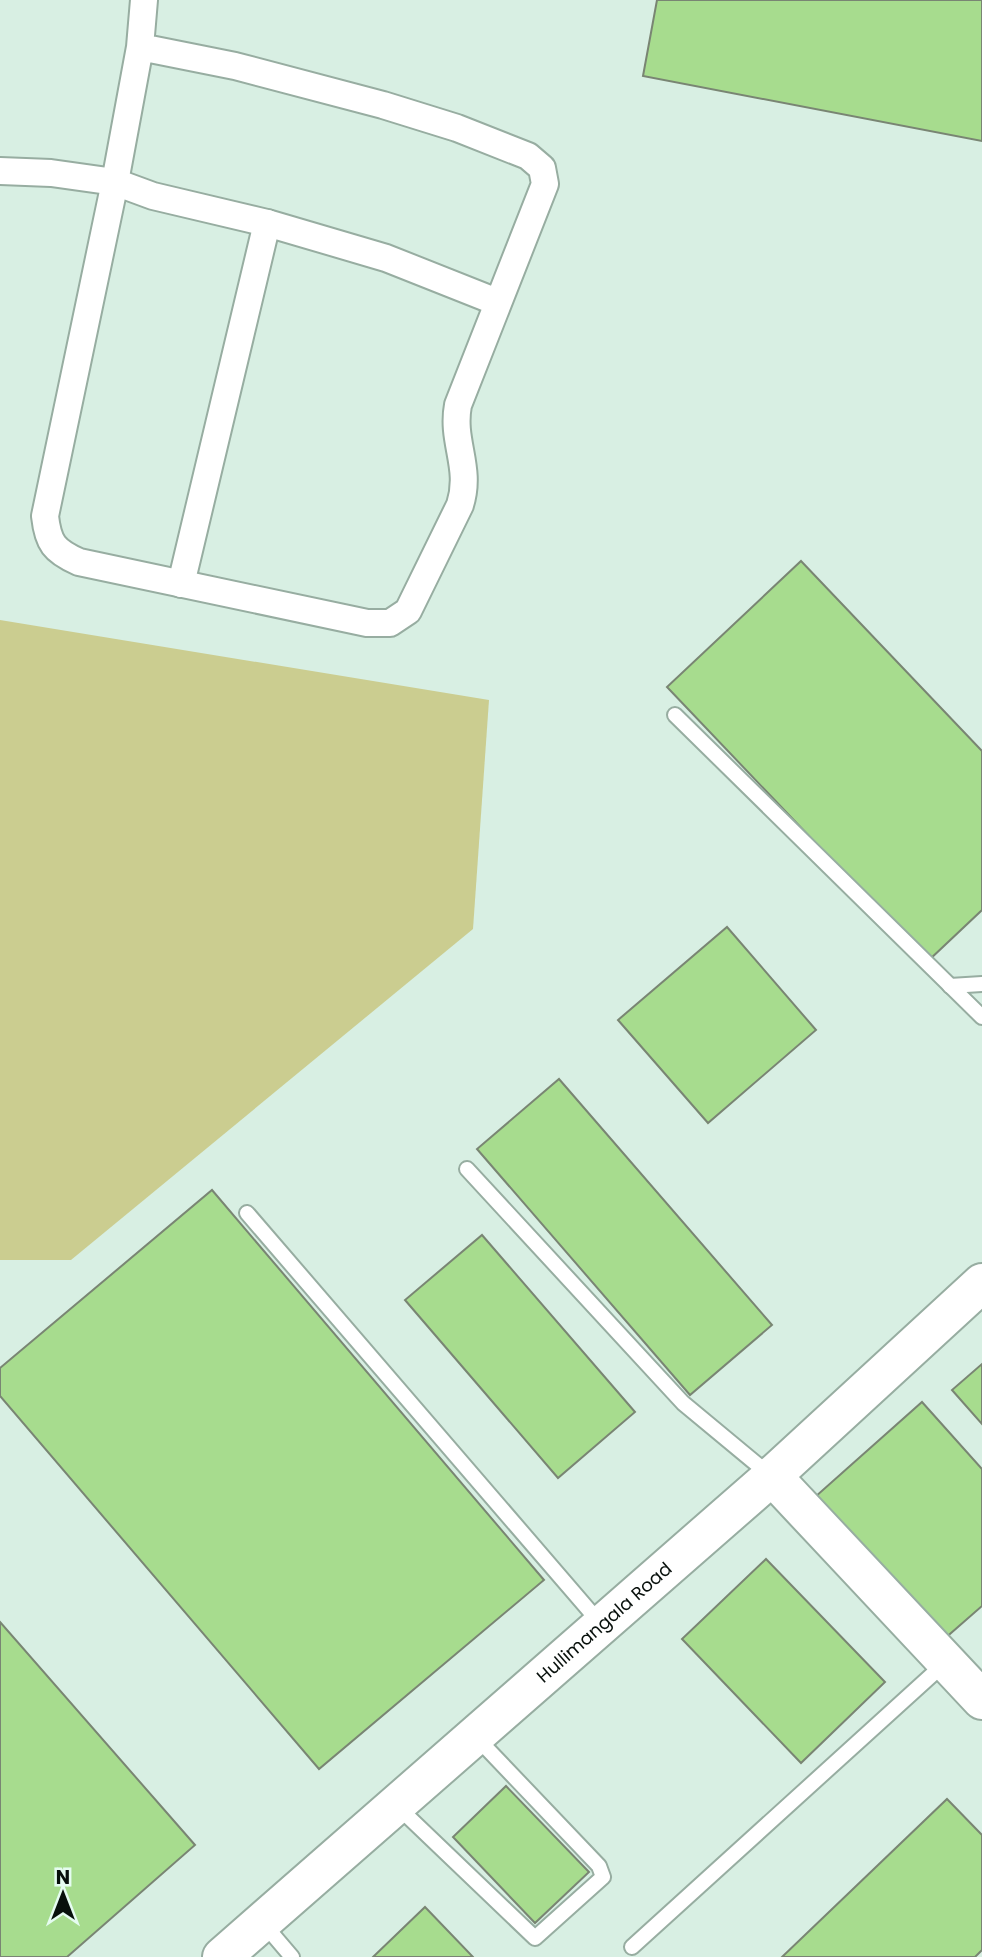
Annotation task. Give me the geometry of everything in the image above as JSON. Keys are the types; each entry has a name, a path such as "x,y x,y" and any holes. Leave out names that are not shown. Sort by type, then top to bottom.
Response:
{"street":[{"path":"140,47 235,66 383,105 457,128 528,156 542,168 545,184 497,302 456,416 465,471 463,494 408,611 390,623 366,623 79,562 54,547 47,534 45,516 115,182 140,47 144,0"},
{"path":"0,172 51,173 115,182 153,195 268,223 386,258 497,302"},
{"path":"181,584 268,223"},
{"name":"Hullimangala Road","path":"222,1957 772,1476 982,1283"},
{"path":"772,1476 982,1700"}],"lane":[{"path":"675,715 982,1017"},
{"path":"950,986 982,984"},
{"path":"467,1169 683,1403 772,1476"},
{"path":"247,1213 601,1625"},
{"path":"632,1947 946,1662"},
{"path":"397,1805 536,1938 603,1877 600,1866 475,1736"},
{"path":"262,1922 292,1957"}],"green space":[{"path":"0,620 489,700 473,929 71,1260 0,1260"}],"building":[{"path":"657,0 982,0 982,141 643,76"},
{"path":"801,561 982,751 982,910 928,961 667,687"},
{"path":"727,927 816,1030 708,1123 618,1020"},
{"path":"559,1079 772,1325 690,1395 477,1149"},
{"path":"212,1190 544,1580 319,1769 0,1396 0,1368"},
{"path":"482,1235 635,1412 558,1478 405,1300"},
{"path":"982,1364 982,1424 952,1390"},
{"path":"922,1402 982,1469 982,1606 943,1640 815,1497"},
{"path":"766,1559 885,1682 801,1763 682,1639"},
{"path":"0,1622 195,1845 67,1957 0,1957"},
{"path":"506,1786 589,1872 535,1923 453,1837"},
{"path":"947,1799 982,1835 982,1950 975,1957 782,1957"},
{"path":"425,1907 473,1957 373,1957"}]}
